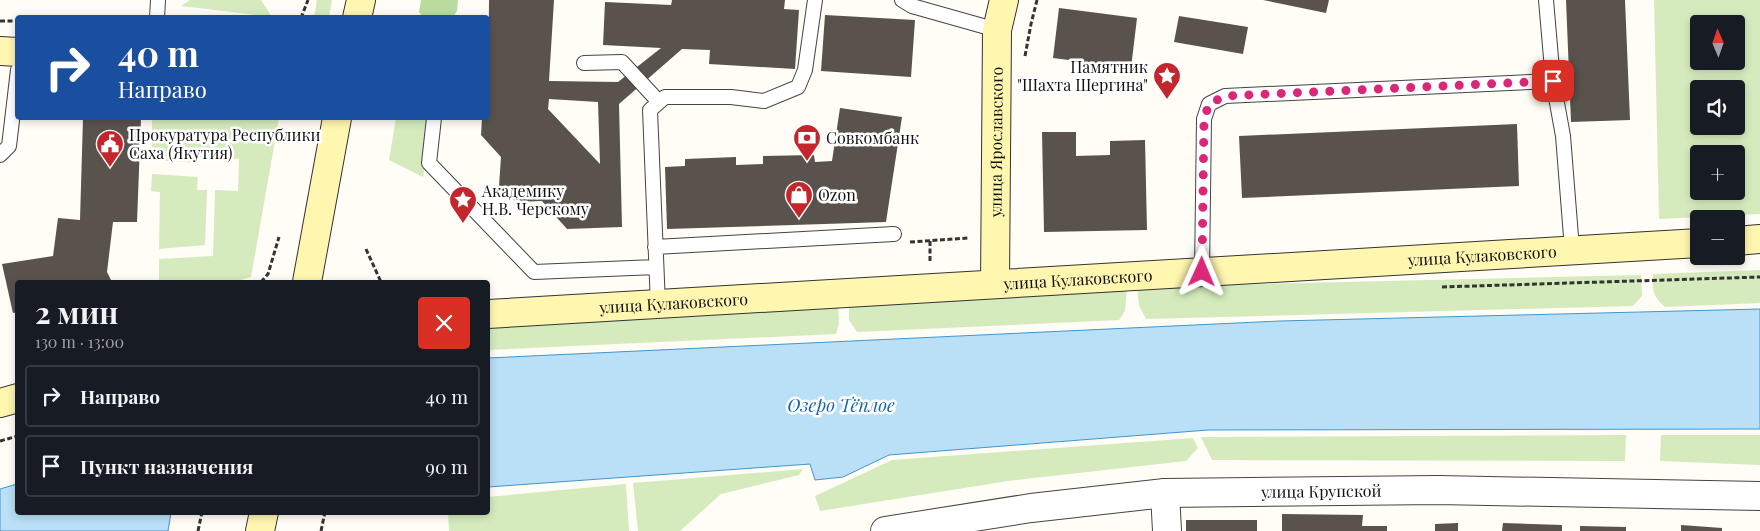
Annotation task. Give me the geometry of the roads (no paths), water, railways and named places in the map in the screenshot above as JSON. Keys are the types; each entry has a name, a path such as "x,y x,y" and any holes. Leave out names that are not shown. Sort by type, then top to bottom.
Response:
{"street":[{"path":"358,15 361,0"},
{"name":"улица Ярославского","path":"995,284 997,30 1004,0"},
{"path":"0,51 15,52"},
{"path":"307,280 337,120"},
{"path":"1745,240 1760,239"},
{"name":"улица Кулаковского","path":"490,314 1690,242"},
{"path":"0,403 15,399"},
{"name":"улица Крупской","path":"885,531 1031,508 1165,493 1438,490 1760,496"},
{"path":"1165,493 1167,531"},
{"path":"260,531 263,515"}],"lane":[{"path":"157,15 158,0"},
{"path":"658,305 650,110 665,97 731,97 764,101 798,87 805,70 815,0"},
{"path":"902,0 912,6 997,30"},
{"path":"1537,0 1546,0 1553,81 1563,136 1572,249"},
{"path":"584,63 622,62 659,102"},
{"path":"1202,272 1204,119 1209,104 1225,96 1553,81"},
{"path":"0,155 9,146 15,95"},
{"path":"434,120 429,163 534,272 656,267"},
{"path":"655,247 894,234"}],"water":[{"name":"Озеро Тёплое","path":"1760,309 1760,429 1208,430 889,455 843,477 815,480 810,464 490,487 490,358 1280,321"},
{"path":"15,485 15,515 171,515 168,531 0,531 0,489"}],"place":[{"name":"Памятник \"Шахта Шергина\"","path":"1167,100"},
{"name":"Совкомбанк","path":"807,162"},
{"name":"Прокуратура Республики Саха (Якутия)","path":"110,168"},
{"name":"Ozon","path":"799,219"},
{"name":"Академику Н.В. Черскому","path":"463,224"}]}
